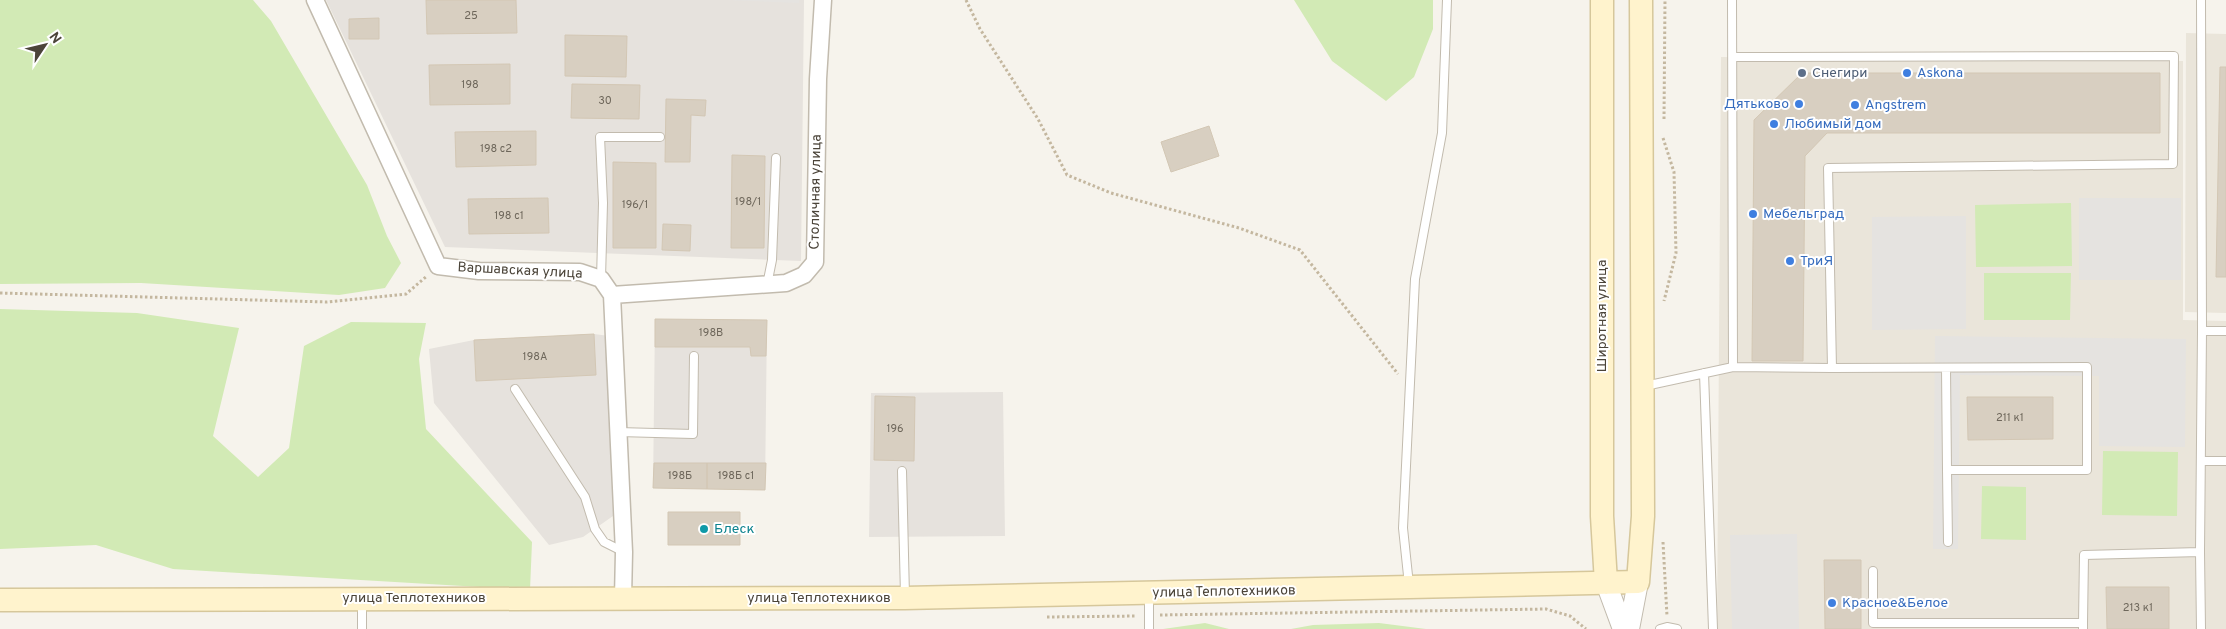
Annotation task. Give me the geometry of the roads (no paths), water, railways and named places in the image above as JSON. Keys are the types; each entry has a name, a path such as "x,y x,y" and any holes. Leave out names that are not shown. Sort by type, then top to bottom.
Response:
{"main road":[{"name":"Широтная улица","path":"1602,0 1602,516 1606,583"},
{"path":"1638,582 1643,516 1641,0"},
{"name":"улица Теплотехников","path":"0,600 905,598 1149,604 1410,587 1638,582"}],"street":[{"name":"Варшавская улица","path":"315,0 438,266 479,270 580,272 601,279 612,294"},
{"name":"Столичная улица","path":"612,294 786,283 804,275 815,262 818,79 823,0"},
{"path":"612,294 624,552 623,598"},
{"path":"1629,629 1638,582"},
{"name":"Широтная улица","path":"1606,583 1623,629"}],"lane":[{"path":"1410,587 1403,528 1415,280 1442,133 1447,0"},
{"path":"1732,0 1733,367"},
{"path":"2201,0 2201,629"},
{"path":"1733,57 2174,56 2173,164 1828,168 1832,368"},
{"path":"601,279 603,203 600,137 660,137"},
{"path":"767,285 772,260 776,158"},
{"path":"2202,331 2226,331"},
{"path":"618,432 693,434 694,356"},
{"path":"1643,386 1733,367 2087,367 2087,470 1947,470"},
{"path":"1946,368 1948,542"},
{"path":"1704,373 1713,629"},
{"path":"515,389 585,497 595,529 604,542 624,552"},
{"path":"2201,460 2226,461"},
{"path":"902,471 905,598"},
{"path":"1873,571 1873,623 2083,626 2084,555 2200,552"},
{"path":"362,598 362,629"},
{"path":"1149,604 1149,629"},
{"path":"1663,628 1677,629"}],"place":[{"name":"Снегири","path":"1802,73"},
{"name":"Askona","path":"1907,73"},
{"name":"Дятьково","path":"1799,104"},
{"name":"Angstrem","path":"1855,105"},
{"name":"Любимый дом","path":"1774,124"},
{"name":"Мебельград","path":"1753,214"},
{"name":"ТриЯ","path":"1790,261"},
{"name":"Блеск","path":"704,529"},
{"name":"Красное&Белое","path":"1832,603"}]}
